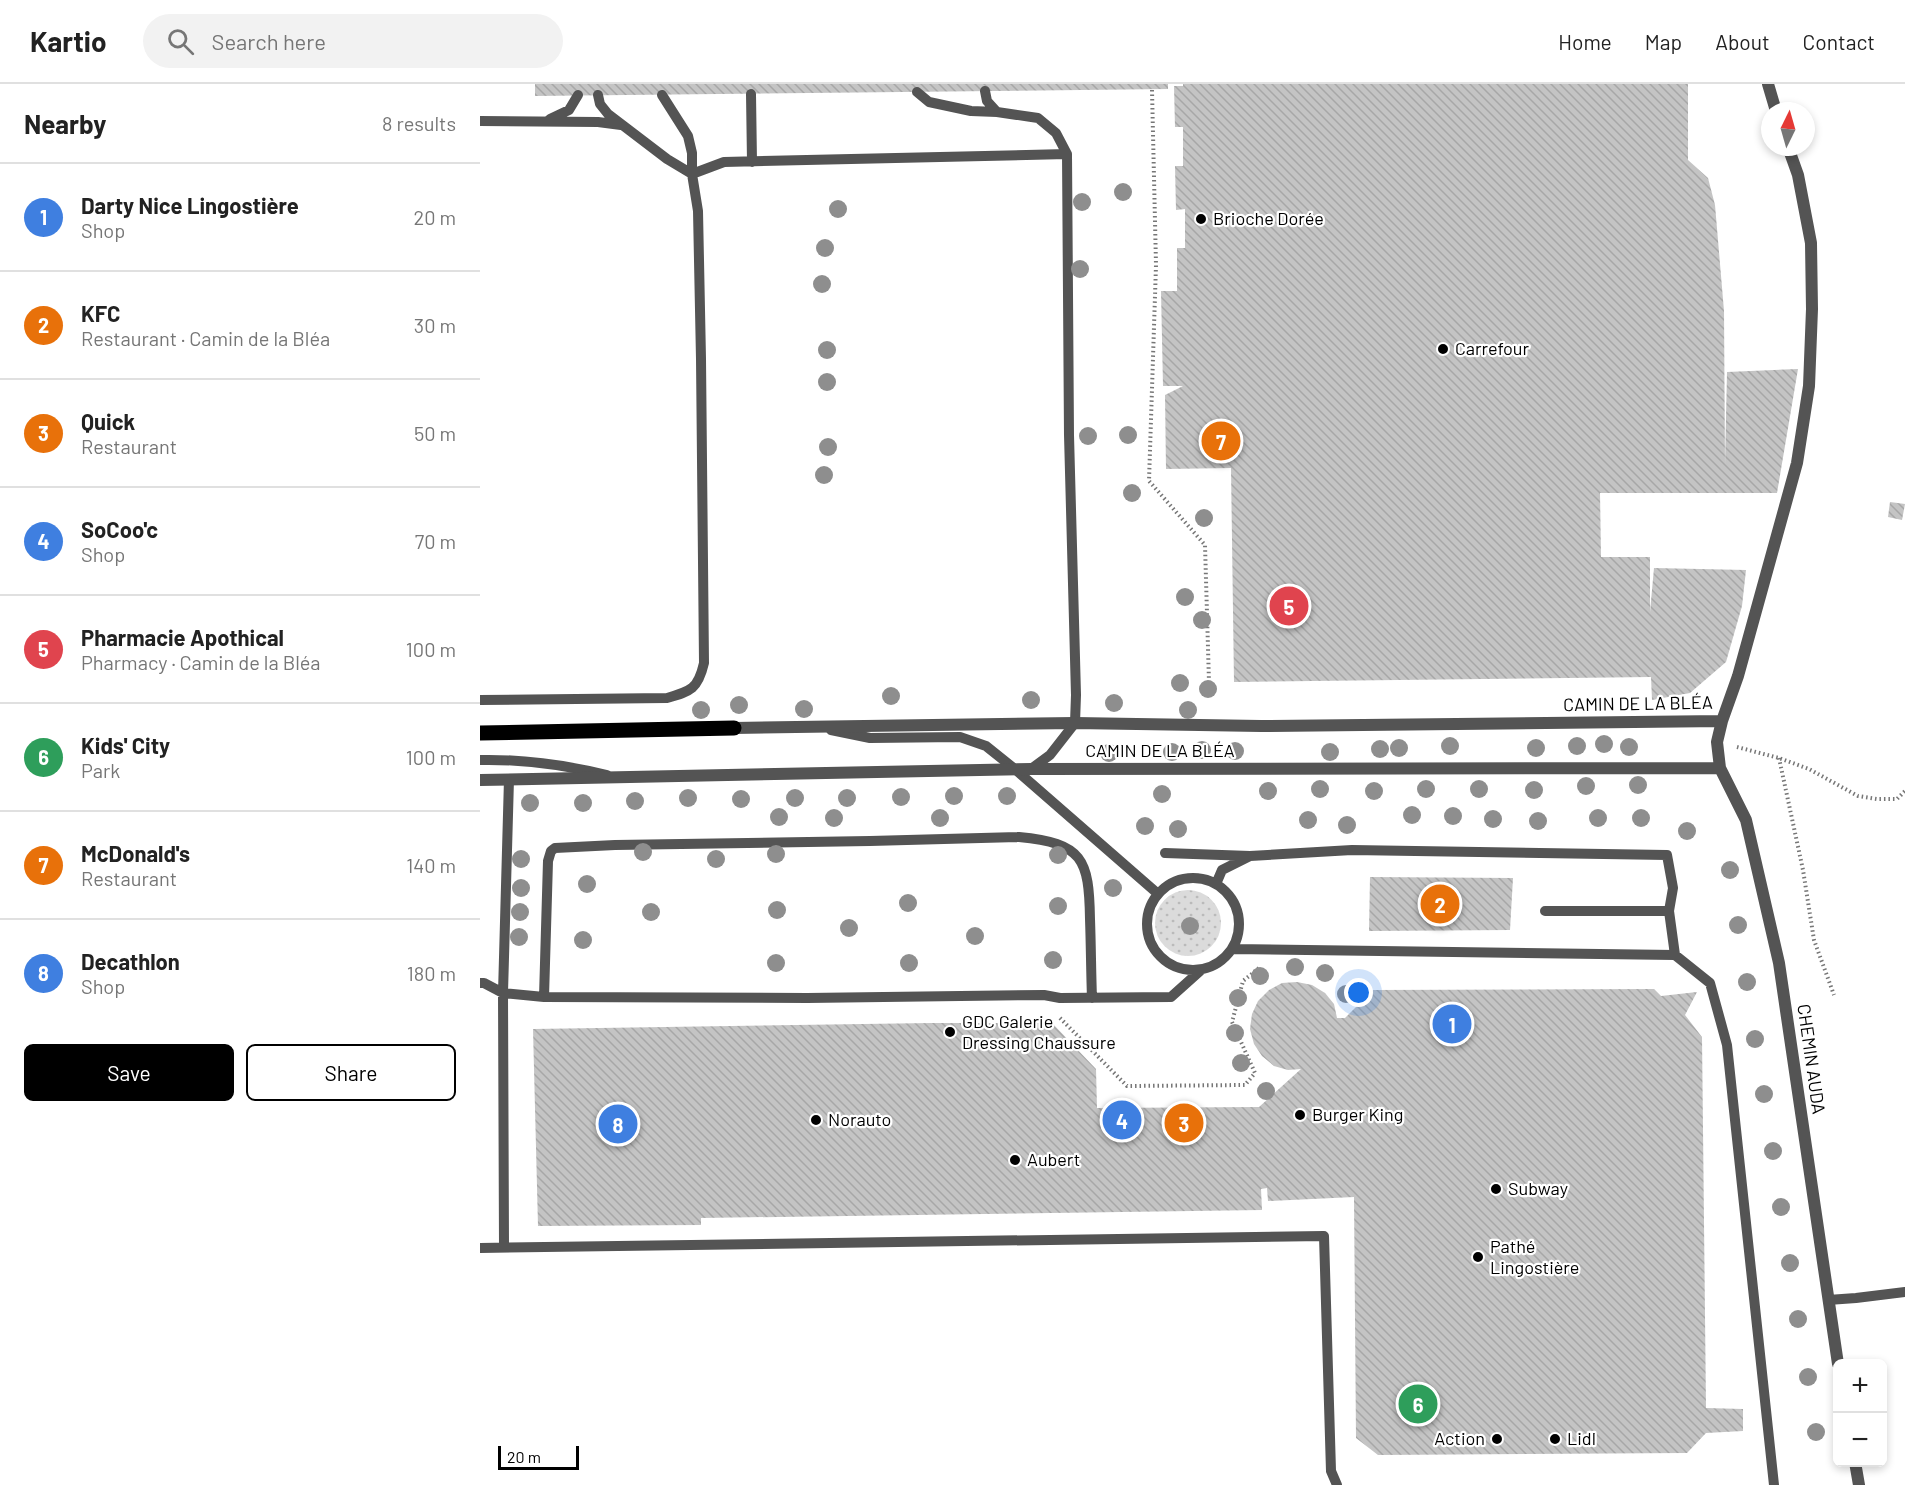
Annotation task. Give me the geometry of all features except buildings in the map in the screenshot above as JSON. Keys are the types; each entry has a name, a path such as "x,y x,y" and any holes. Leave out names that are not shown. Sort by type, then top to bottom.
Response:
{"main road":[{"path":"480,733 734,728"}],"street":[{"path":"1767,84 1773,102"},
{"name":"CAMIN DE LA BLÉA","path":"734,728 1075,723 1262,726 1722,721 1738,676 1797,463 1809,386 1812,309 1811,243 1798,175 1791,156"},
{"name":"CHEMIN AUDA","path":"1722,721 1717,742 1720,768 1746,820 1779,963 1837,1359"},
{"name":"CAMIN DE LA BLÉA","path":"480,780 1031,769 1720,768"},
{"path":"1856,1467 1859,1485"}],"lane":[{"path":"917,92 929,102 972,111 1038,118 1056,133 1067,154 1075,723 1050,755 1031,769"},
{"path":"986,92 987,101 997,112"},
{"path":"480,700 667,698 688,692 700,678 704,663 704,584 698,211 688,136 662,94"},
{"path":"751,94 752,162"},
{"path":"544,122 569,110 578,95"},
{"path":"598,95 600,104 608,114 692,174"},
{"path":"480,122 598,122 625,125"},
{"path":"692,174 724,162 1067,154"},
{"path":"816,727 870,738 960,737 986,746 1157,893"},
{"path":"480,760 508,759 571,767 619,777"},
{"path":"504,1247 503,993 509,779"},
{"path":"544,997 548,861 551,851 555,848 1019,837 1040,839 1066,848 1079,858 1084,866 1090,891 1092,998"},
{"path":"1165,853 1250,856 1352,850 1667,855 1673,888 1669,911 1675,955"},
{"path":"1216,884 1222,870 1250,856"},
{"path":"480,983 503,993 544,997 807,998 1044,995 1060,998 1171,997 1200,971 1214,966 1224,958 1232,949 1238,935 1239,920 1235,906 1227,893 1216,884 1200,878 1184,878 1169,884 1157,893 1146,920 1147,934 1152,948 1173,967 1200,971"},
{"path":"1545,911 1669,911"},
{"path":"1232,949 1675,955 1710,983 1727,1045 1774,1485"},
{"path":"480,1248 1324,1236 1331,1471 1337,1485"},
{"path":"1828,1300 1905,1292"}],"path":[{"path":"1152,90 1156,265 1149,481 1205,545 1209,682"},
{"path":"1717,742 1779,758 1809,769 1858,796 1877,800 1897,799 1905,791"},
{"path":"1779,758 1803,870 1814,940 1834,995"},
{"path":"1055,1012 1127,1086 1245,1085 1256,1073 1232,1022 1243,981 1264,963"}],"shaded area":[{"path":"1188,890 1201,893 1211,900 1218,910 1221,923 1218,936 1211,946 1201,953 1188,956 1175,953 1165,946 1158,936 1155,923 1158,910 1165,900 1175,893"}],"place":[{"name":"Brioche Dorée","path":"1201,219"},
{"name":"Carrefour","path":"1443,349"},
{"name":"McDonald's","path":"1221,441"},
{"name":"Pharmacie Apothical","path":"1289,606"},
{"name":"KFC","path":"1440,904"},
{"name":"Darty Nice Lingostière","path":"1452,1024"},
{"name":"GDC Galerie Dressing Chaussure","path":"950,1032"},
{"name":"Burger King","path":"1300,1115"},
{"name":"Norauto","path":"816,1120"},
{"name":"SoCoo'c","path":"1122,1120"},
{"name":"Quick","path":"1184,1123"},
{"name":"Decathlon","path":"618,1124"},
{"name":"Aubert","path":"1015,1160"},
{"name":"Subway","path":"1496,1189"},
{"name":"Pathé Lingostière","path":"1478,1257"},
{"name":"Kids' City","path":"1418,1404"},
{"name":"Action","path":"1497,1439"},
{"name":"Lidl","path":"1555,1439"}]}
